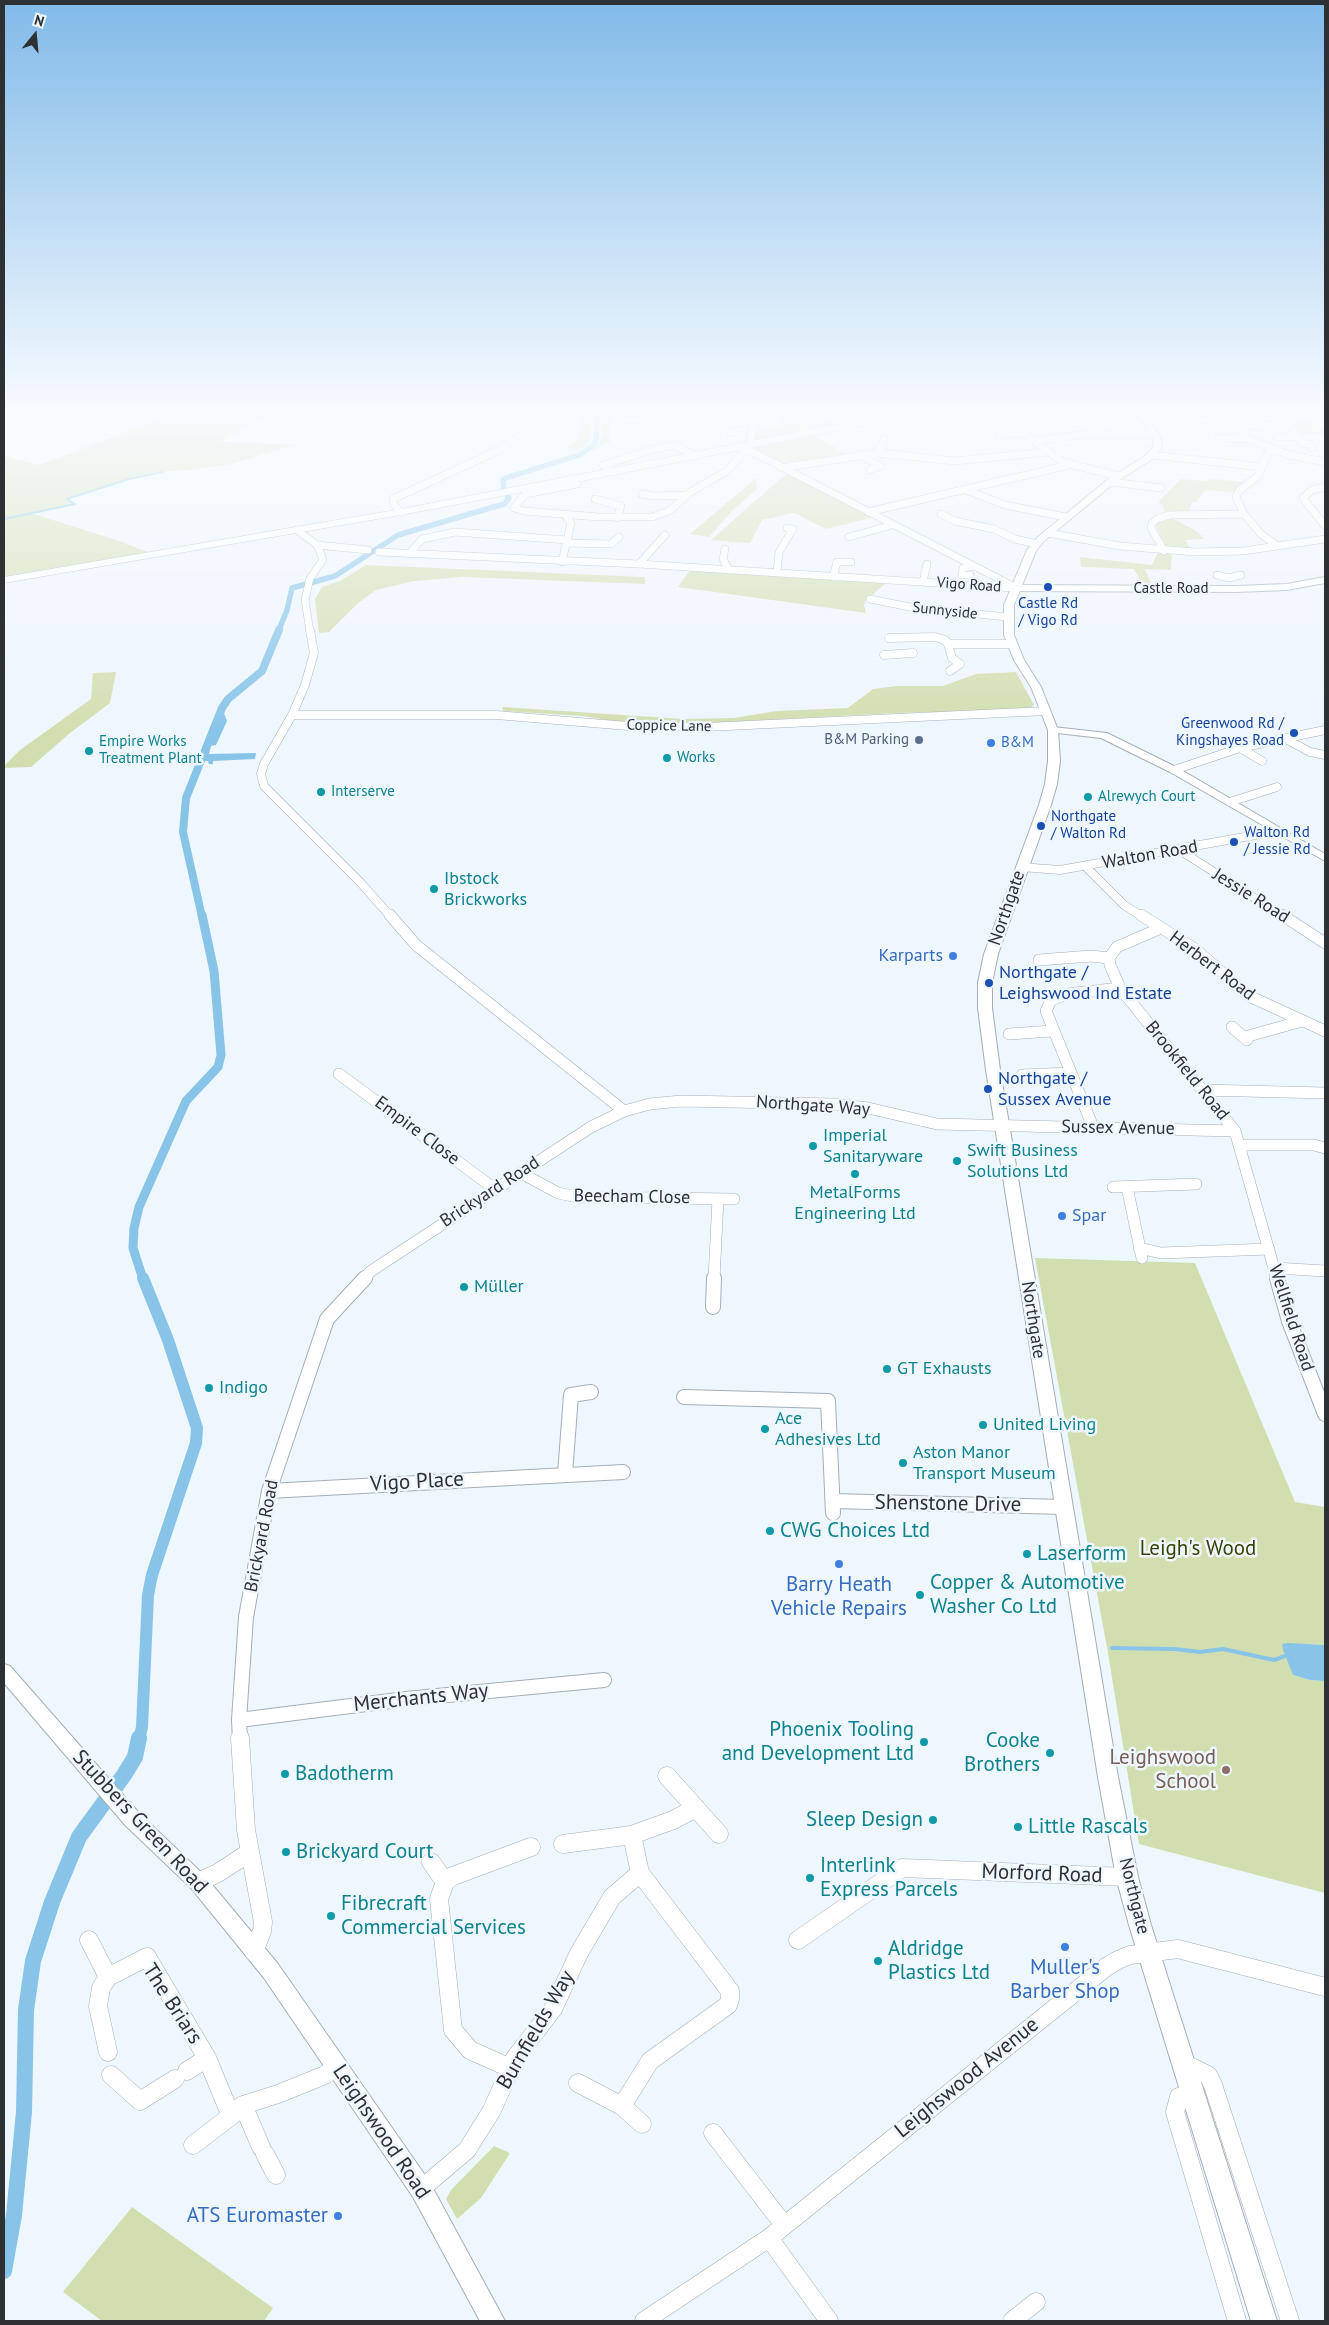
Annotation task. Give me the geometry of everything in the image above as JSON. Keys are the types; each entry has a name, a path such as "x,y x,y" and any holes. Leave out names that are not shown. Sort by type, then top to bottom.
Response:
{"highway":[{"path":"4,580 381,516"}],"main road":[{"name":"Northgate","path":"1066,517 1037,544 1009,605 1008,617 1011,644 1036,687 1053,730 1054,761 1051,784 992,950 985,983 985,1021 1108,1777 1127,1877 1264,2321"}],"street":[{"path":"562,562 571,523 565,516"},
{"path":"574,516 643,518 655,516"},
{"path":"874,516 1006,584 1016,587"},
{"path":"944,516 955,521 994,529 1015,539 1037,544"},
{"path":"1058,516 1066,517"},
{"path":"1164,551 1151,528 1152,522 1168,516"},
{"path":"1245,516 1262,534 1277,546"},
{"path":"1315,516 1325,526"},
{"path":"849,537 892,525"},
{"path":"777,573 779,552 793,529 787,528"},
{"path":"298,530 317,545 368,550"},
{"path":"410,553 422,539 455,532 611,544 619,537"},
{"path":"1048,533 1093,542 1164,551 1228,552 1325,539"},
{"path":"638,564 661,538"},
{"path":"317,545 322,560 310,578 305,600 314,653 305,685 292,715 264,764 261,774 264,786 360,882 416,944 624,1111"},
{"path":"725,548 722,559 729,570"},
{"name":"Vigo Road","path":"378,552 562,562 638,564 1016,587"},
{"path":"833,577 837,562 851,562"},
{"name":"Vigo Road","path":"922,582 927,564"},
{"path":"970,575 962,575 963,568 973,566"},
{"path":"1217,575 1229,578 1241,575"},
{"path":"1229,578 1236,589"},
{"name":"Castle Road","path":"1016,587 1236,589 1297,586 1325,580"},
{"name":"Sunnyside","path":"870,599 919,608 1008,617"},
{"path":"896,654 889,636 935,637 945,640 952,658 960,664 972,665"},
{"path":"948,644 1011,644"},
{"path":"884,654 913,653"},
{"path":"950,671 960,664"},
{"name":"Coppice Lane","path":"292,715 496,715 628,726 706,727 1046,711"},
{"path":"1053,730 1103,735 1174,770 1325,858"},
{"path":"1174,770 1240,748 1325,730"},
{"path":"1284,738 1310,752 1325,755"},
{"path":"1240,748 1262,761"},
{"path":"1230,802 1276,787"},
{"name":"Walton Road","path":"1021,867 1060,870 1278,831"},
{"name":"Jessie Road","path":"1178,849 1325,943"},
{"name":"Herbert Road","path":"1086,866 1124,904 1195,949 1250,996 1325,1031"},
{"path":"1039,960 1091,956 1110,958 1113,951 1123,943 1160,928"},
{"name":"Brookfield Road","path":"1110,958 1110,965 1120,988 1235,1131 1269,1249"},
{"path":"1093,1127 1052,1031 1046,1010 1051,1000 1067,994 1120,988"},
{"path":"1232,1027 1246,1039 1302,1021"},
{"path":"1008,1034 1052,1031"},
{"path":"1022,1075 1070,1073"},
{"name":"Empire Close","path":"339,1074 495,1189"},
{"path":"1203,1090 1325,1093"},
{"name":"Northgate Way","path":"624,1111 650,1104 681,1101 834,1104 868,1108 931,1123 1002,1125"},
{"name":"Brickyard Road","path":"254,1952 262,1931 263,1922 246,1830 239,1720 246,1617 269,1490 327,1319 371,1271 591,1127 624,1111"},
{"name":"Sussex Avenue","path":"1002,1125 1235,1131"},
{"path":"1240,1146 1314,1145 1325,1148"},
{"name":"Beecham Close","path":"521,1173 558,1193 577,1197 734,1199"},
{"path":"1113,1187 1184,1188 1196,1184"},
{"path":"1127,1187 1140,1253 1269,1249"},
{"path":"713,1307 718,1199"},
{"name":"Wellfield Road","path":"1269,1249 1289,1320 1325,1414"},
{"path":"1275,1268 1325,1271"},
{"path":"566,1474 571,1395 591,1392"},
{"name":"Shenstone Drive","path":"684,1397 828,1401 833,1507 1064,1507"},
{"name":"Vigo Place","path":"269,1490 622,1472"},
{"name":"Stubbers Green Road","path":"4,1671 132,1819 198,1882 254,1952"},
{"name":"Merchants Way","path":"239,1720 406,1699 604,1680"},
{"path":"667,1776 719,1834"},
{"path":"563,1844 632,1835 673,1820 696,1808"},
{"path":"622,2106 650,2062 728,2005 730,1999 730,1991 640,1873 632,1835"},
{"path":"510,2068 470,2050 453,2030 439,1899 440,1889 453,1876 531,1847"},
{"path":"198,1882 218,1874 250,1852"},
{"path":"430,1862 445,1882"},
{"name":"Morford Road","path":"798,1940 826,1913 902,1868 1127,1877"},
{"name":"Burnfields Way","path":"421,2189 468,2150 492,2110 510,2068 553,2008 579,1953 612,1897 640,1873"},
{"path":"88,1940 108,1977 101,1988 98,2006 108,2052"},
{"name":"Leighswood Avenue","path":"644,2321 769,2238 1106,1967 1130,1955 1178,1949 1325,1986"},
{"name":"Leighswood Road","path":"254,1952 270,1971 338,2066 421,2189 493,2321"},
{"name":"The Briars","path":"108,1977 147,1957 276,2174"},
{"name":"The Briars","path":"111,2075 140,2101 207,2058"},
{"path":"1183,2063 1199,2068 1208,2075 1213,2084 1290,2321"},
{"path":"193,2145 237,2110 310,2082 338,2066"},
{"path":"578,2083 622,2106 642,2124"},
{"path":"1193,2093 1179,2097 1174,2106 1175,2112 1237,2321"},
{"path":"713,2133 784,2225"},
{"path":"769,2238 829,2321"},
{"path":"1012,2321 1036,2302"}],"green space":[{"path":"4,516 39,516 151,553 4,577"},
{"path":"712,516 728,516 709,537 690,534"},
{"path":"739,516 783,516 762,520 750,543 711,540"},
{"path":"799,516 874,517 826,529"},
{"path":"1172,518 1198,532 1204,539 1185,540 1191,550 1167,549 1155,524 1160,520"},
{"path":"1158,552 1172,553 1171,570 1145,569 1153,588 1144,588 1134,569 1081,567 1080,557 1152,565"},
{"path":"366,565 645,577 645,584 462,577 414,581 376,590 358,603 329,632 319,633 315,599 322,587 340,581"},
{"path":"691,569 879,581 885,584 866,600 864,605 866,613 678,587"},
{"path":"116,672 110,703 70,733 31,767 4,768 20,750 91,699 93,673"},
{"path":"1016,672 1034,705 1028,710 897,713 706,723 624,723 583,716 503,711 502,707 683,719 734,718 777,711 848,708 873,689 897,686 943,686 976,674"},
{"name":"Leigh's Wood","path":"1035,1258 1195,1263 1295,1502 1325,1507 1325,1645 1282,1644 1293,1675 1310,1680 1325,1681 1325,1893 1139,1844 1108,1653"},
{"path":"494,2146 510,2153 481,2198 457,2219 446,2199 451,2190"},
{"path":"132,2207 273,2308 264,2321 102,2321 63,2292"}],"water":[{"path":"222,708 227,721 216,745 211,746 209,754 256,753 255,759 213,761 213,764 209,764 208,761 199,761"},
{"path":"1282,1644 1325,1645 1325,1681 1310,1680 1293,1675"}],"waterway":[{"path":"4,519 21,516"},
{"path":"278,632 287,610 292,588 335,576 398,535 465,516"},
{"path":"202,917 183,832 186,798 222,708 228,699 262,671 279,630"},
{"path":"143,1279 133,1248 134,1228 139,1207 186,1101 218,1067 221,1055 214,971 202,915"},
{"path":"139,1740 142,1727 148,1595 152,1575 196,1443 197,1428 168,1340 143,1278"},
{"path":"1112,1648 1174,1649 1200,1652 1223,1649 1274,1660 1285,1656"},
{"path":"4,2271 14,2215 24,2112 26,2010 33,1961 52,1902 79,1837 135,1757 139,1738"}],"place":[{"name":"Castle Rd / Vigo Rd","path":"1048,587"},
{"name":"Greenwood Rd / Kingshayes Road","path":"1294,733"},
{"name":"B&M Parking","path":"919,740"},
{"name":"B&M","path":"991,743"},
{"name":"Empire Works Treatment Plant","path":"89,751"},
{"name":"Works","path":"667,758"},
{"name":"Interserve","path":"321,792"},
{"name":"Alrewych Court","path":"1088,797"},
{"name":"Northgate / Walton Rd","path":"1041,826"},
{"name":"Walton Rd / Jessie Rd","path":"1234,842"},
{"name":"Ibstock Brickworks","path":"434,889"},
{"name":"Karparts","path":"953,956"},
{"name":"Northgate / Leighswood Ind Estate","path":"989,983"},
{"name":"Northgate / Sussex Avenue","path":"988,1089"},
{"name":"Imperial Sanitaryware","path":"813,1146"},
{"name":"Swift Business Solutions Ltd","path":"957,1161"},
{"name":"MetalForms Engineering Ltd","path":"855,1174"},
{"name":"Spar","path":"1062,1216"},
{"name":"Müller","path":"464,1287"},
{"name":"GT Exhausts","path":"887,1369"},
{"name":"Indigo","path":"209,1388"},
{"name":"United Living","path":"983,1425"},
{"name":"Ace Adhesives Ltd","path":"765,1429"},
{"name":"Aston Manor Transport Museum","path":"903,1463"},
{"name":"CWG Choices Ltd","path":"770,1531"},
{"name":"Laserform","path":"1027,1554"},
{"name":"Barry Heath Vehicle Repairs","path":"839,1564"},
{"name":"Copper & Automotive Washer Co Ltd","path":"920,1595"},
{"name":"Phoenix Tooling and Development Ltd","path":"924,1742"},
{"name":"Cooke Brothers","path":"1050,1753"},
{"name":"Leighswood School","path":"1226,1770"},
{"name":"Badotherm","path":"285,1774"},
{"name":"Sleep Design","path":"933,1820"},
{"name":"Little Rascals","path":"1018,1827"},
{"name":"Brickyard Court","path":"286,1852"},
{"name":"Interlink Express Parcels","path":"810,1878"},
{"name":"Fibrecraft Commercial Services","path":"331,1916"},
{"name":"Muller's Barber Shop","path":"1065,1947"},
{"name":"Aldridge Plastics Ltd","path":"878,1961"},
{"name":"ATS Euromaster","path":"338,2216"}]}
